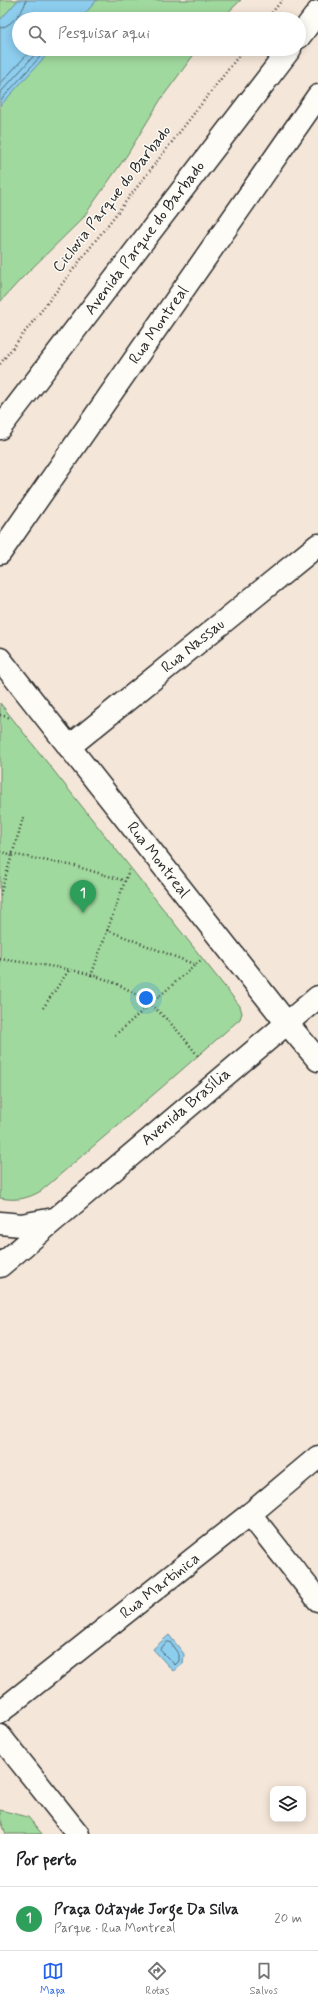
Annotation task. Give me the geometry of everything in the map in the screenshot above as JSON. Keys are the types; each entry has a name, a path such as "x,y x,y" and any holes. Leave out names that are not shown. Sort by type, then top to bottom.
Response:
{"street":[{"path":"306,28 318,12"},
{"name":"Avenida Parque do Barbado","path":"0,428 285,56"},
{"name":"Rua Montreal","path":"0,553 318,96"},
{"name":"Rua Nassau","path":"69,747 318,546"},
{"name":"Rua Montreal","path":"0,659 286,1022 318,1060"},
{"name":"Avenida Brasília","path":"0,1266 286,1022 318,997"},
{"name":"Avenida Brasília","path":"0,1223 21,1225 55,1218"},
{"name":"Rua Martinica","path":"0,1712 250,1514 318,1457"},
{"path":"250,1514 318,1600"},
{"path":"0,1736 78,1834"}],"path":[{"path":"273,12 282,0"},
{"name":"Ciclovia Parque do Barbado","path":"0,364 239,56"},
{"path":"0,715 12,718"},
{"path":"0,895 24,815"},
{"path":"0,852 13,853 75,866 125,881"},
{"path":"91,976 130,868"},
{"path":"107,930 196,965"},
{"path":"0,959 69,970 109,980 125,988 150,1005 164,1017 198,1056"},
{"path":"115,1035 203,959"},
{"path":"43,1008 69,970"}],"green space":[{"path":"0,0 241,0 228,12 12,12 12,56 193,56 161,99 127,155 82,219 22,278 0,302"},
{"path":"0,703 240,1006 242,1013 240,1019 41,1191 26,1198 16,1199 0,1198"},
{"path":"0,1810 28,1817 42,1834 6,1834 0,1818"}],"water":[{"path":"18,0 97,0 86,12 12,12 12,56 46,56 0,106 0,20"},
{"path":"169,1635 184,1654 183,1664 173,1671 153,1649"}],"place":[{"name":"Praça Octayde Jorge Da Silva","path":"83,913"}]}
